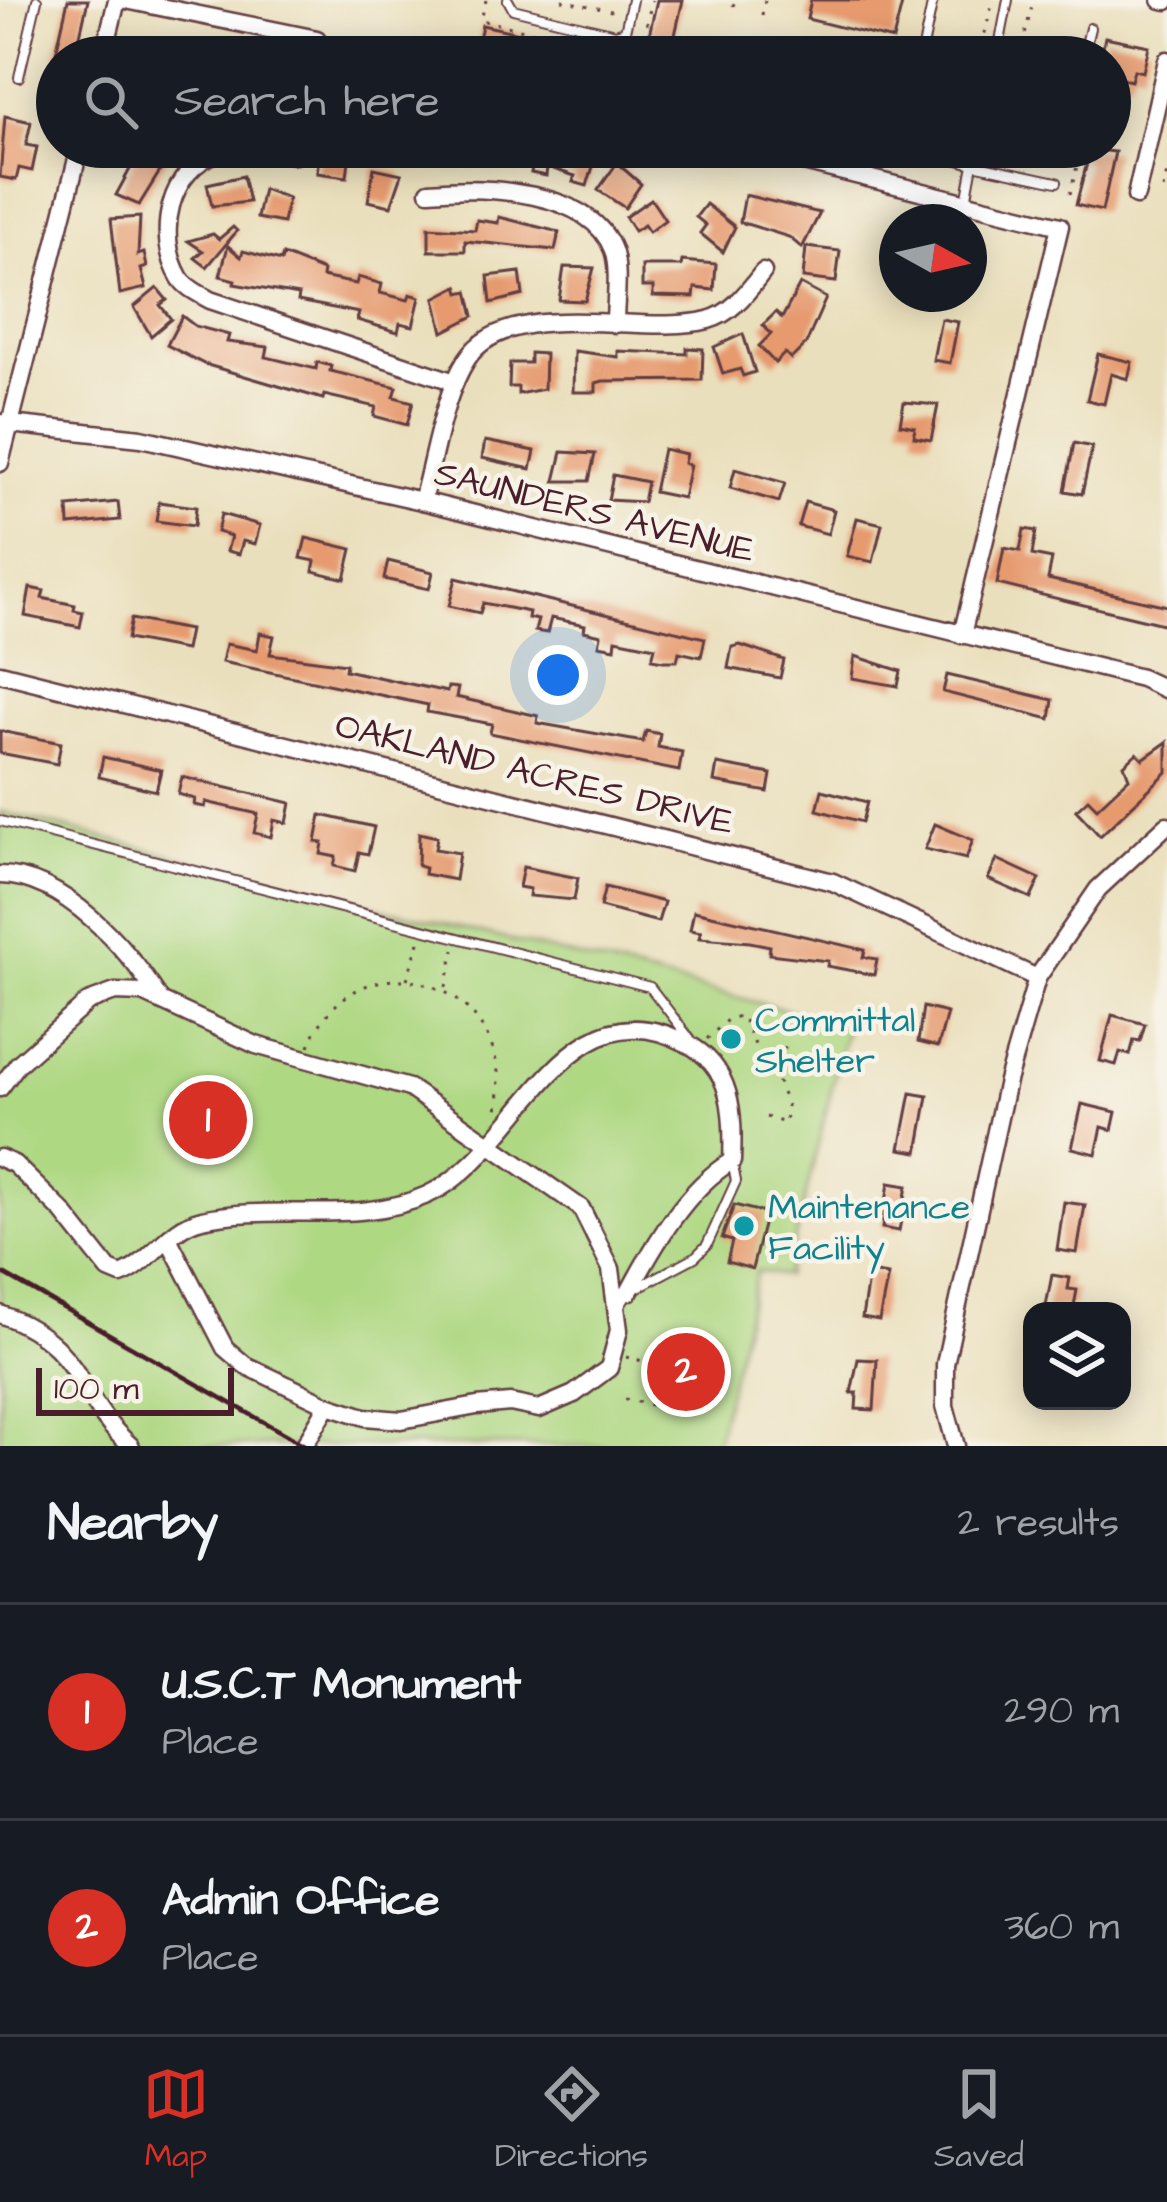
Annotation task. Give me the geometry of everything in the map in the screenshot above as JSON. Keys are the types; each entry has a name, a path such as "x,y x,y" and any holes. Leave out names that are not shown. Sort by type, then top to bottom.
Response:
{"street":[{"path":"110,36 122,0 302,36"},
{"path":"1136,196 1167,60"},
{"path":"0,463 5,423 74,168"},
{"path":"194,168 170,207 165,241 182,282 210,300 455,382"},
{"path":"825,168 966,204"},
{"path":"429,191 459,189 545,201 578,210 600,225 615,254 615,324"},
{"path":"962,635 1060,226 987,209"},
{"path":"422,501 455,382 470,354 498,333 534,324 709,320 734,306 763,272"},
{"name":"SAUNDERS AVENUE","path":"5,423 141,438 422,501 1141,678 1167,689"},
{"name":"OAKLAND ACRES DRIVE","path":"0,673 833,882 1037,978"},
{"path":"956,1446 945,1406 945,1364 1007,1081 1037,978 1098,889 1167,825"},
{"path":"0,875 22,877 64,898 139,967 160,999"},
{"path":"0,1088 18,1064 88,1002 115,992 160,999 206,1026 409,1088 581,1208 610,1269 617,1311 609,1368 574,1394 539,1409 494,1404 401,1420 365,1417 245,1366 225,1348 167,1238"},
{"path":"0,1158 37,1185 115,1274 130,1272 167,1238 197,1220 305,1208 355,1213 396,1208 435,1192 491,1144 558,1065 596,1037 645,1028 697,1048 728,1089 732,1161 712,1172 655,1243 629,1292"},
{"path":"0,1314 32,1328 66,1354 102,1413 131,1446"},
{"path":"304,1446 328,1405"}],"lane":[{"path":"19,77 37,0"},
{"path":"508,0 513,9 615,34 625,31 628,0"},
{"path":"925,36 933,0"},
{"path":"1001,36 1008,0"},
{"path":"1088,36 1090,28"},
{"path":"966,204 972,168"},
{"path":"992,168 1057,182"},
{"path":"0,821 650,986 697,1048"},
{"path":"617,1311 629,1292 695,1257 707,1245 736,1181 732,1161"}],"path":[{"path":"562,0 620,14 628,0"},
{"path":"762,15 766,0"},
{"path":"984,36 993,0"},
{"path":"1025,36 1032,5"},
{"path":"1070,194 1076,168"},
{"path":"1163,189 1167,173"},
{"path":"407,981 420,939"},
{"path":"446,990 453,948"},
{"path":"304,1059 322,1019 342,999 385,982 407,981 446,990 476,1013 494,1042 501,1082 496,1112"},
{"path":"697,1048 729,1018 742,1016 762,1060 780,1069"},
{"path":"766,1117 784,1123 780,1069 786,1042"},
{"path":"613,1353 672,1369 662,1407"},
{"path":"625,1399 673,1410"}],"green space":[{"path":"0,812 847,1025 786,1276 757,1271 715,1446 0,1446"}],"building":[{"path":"68,0 88,0 80,36 60,36"},
{"path":"657,0 683,0 675,36 649,36"},
{"path":"811,0 903,0 894,36 807,19"},
{"path":"482,25 532,36 480,36"},
{"path":"1131,42 1149,46 1143,72 1134,70 1131,81"},
{"path":"5,116 31,122 26,145 36,147 32,171 19,168 16,180 0,177"},
{"path":"131,168 162,168 139,205 116,195"},
{"path":"318,168 348,168 347,177 317,173"},
{"path":"374,168 402,174 391,206 368,201"},
{"path":"532,168 547,168 546,176 531,173"},
{"path":"550,168 593,168 587,186 573,182 575,176"},
{"path":"613,168 623,168 641,184 625,208 598,190"},
{"path":"1086,168 1111,168 1102,211 1076,205"},
{"path":"243,176 249,202 212,206 207,184"},
{"path":"263,189 288,198 283,223 257,218"},
{"path":"745,195 820,213 802,248 789,237 740,222"},
{"path":"651,199 665,220 649,232 644,225 634,231 625,217"},
{"path":"706,204 735,227 723,252 700,233 706,225 696,217"},
{"path":"140,217 138,255 144,253 147,267 141,269 146,288 120,294 111,219"},
{"path":"499,217 559,232 555,250 465,241 465,251 429,251 429,227 475,230 477,220 498,223"},
{"path":"233,227 237,231 207,267 195,258 203,251 188,241 213,234 219,239"},
{"path":"228,246 241,257 243,251 281,261 283,255 323,271 322,277 356,284 358,277 382,284 380,293 408,300 410,294 420,297 413,326 400,323 398,332 357,320 359,313 298,301 299,295 234,284 235,280 220,276"},
{"path":"806,247 840,251 836,282 803,278"},
{"path":"682,261 716,264 714,290 695,288 694,297 653,296 653,287 642,287 642,266 681,266"},
{"path":"564,267 594,268 585,301 559,300"},
{"path":"520,272 523,295 491,303 488,276"},
{"path":"800,284 826,298 806,344 791,359 785,353 775,363 759,346 771,334 763,325 776,312 782,318"},
{"path":"458,286 460,293 468,291 474,316 443,332 435,298"},
{"path":"157,288 167,300 160,305 171,319 151,336 134,307"},
{"path":"182,316 195,326 229,335 227,342 268,347 266,357 316,369 317,362 331,366 330,371 397,387 394,397 413,402 407,425 374,416 376,407 324,395 323,399 204,364 167,345"},
{"path":"941,319 958,322 950,363 933,360"},
{"path":"743,334 755,372 743,376 740,369 723,374 714,347"},
{"path":"687,348 703,349 702,380 603,381 596,383 596,392 573,392 574,351 618,357 618,351 687,354"},
{"path":"530,353 545,354 544,389 518,394 518,387 509,387 510,363 530,363"},
{"path":"1098,354 1132,362 1128,379 1111,374 1104,404 1087,400"},
{"path":"904,402 938,405 931,440 914,437 915,427 900,424"},
{"path":"485,441 535,451 531,469 482,458"},
{"path":"1074,443 1092,447 1082,494 1065,491"},
{"path":"663,449 686,454 684,463 690,465 683,498 654,492"},
{"path":"562,452 595,454 589,481 555,481"},
{"path":"735,469 785,483 779,502 730,488"},
{"path":"613,475 647,482 643,502 608,500"},
{"path":"118,502 120,520 69,525 68,507"},
{"path":"159,502 196,507 194,526 156,521"},
{"path":"805,502 834,510 828,534 798,526"},
{"path":"221,514 260,525 255,544 243,541 239,554 227,551 231,536 217,532"},
{"path":"857,518 882,524 873,562 847,556"},
{"path":"1024,529 1036,531 1032,555 1052,559 1048,579 1167,606 1167,625 997,584 1004,548 1020,551"},
{"path":"306,538 352,549 345,579 313,571 315,561 301,558"},
{"path":"388,561 433,572 429,589 384,579"},
{"path":"456,578 705,638 701,657 679,652 677,661 652,659 655,647 616,639 615,648 599,645 601,635 584,631 585,625 551,618 547,633 535,631 538,620 528,618 529,612 483,603 480,613 449,606"},
{"path":"30,588 44,591 42,598 75,605 74,610 83,612 80,627 25,616"},
{"path":"131,619 189,630 185,650 127,639"},
{"path":"260,633 274,636 270,654 346,664 345,670 447,692 448,687 458,688 456,697 538,716 537,723 643,742 646,731 660,734 658,747 682,752 679,771 490,733 492,724 427,712 428,705 222,662 226,644 257,650"},
{"path":"740,645 784,660 780,678 728,668 732,647"},
{"path":"855,656 901,671 898,686 852,678"},
{"path":"947,675 1053,700 1050,719 943,692"},
{"path":"0,731 61,743 57,764 0,753"},
{"path":"1167,742 1167,772 1100,836 1076,810 1088,799 1097,808 1129,778 1124,765 1137,753 1143,759"},
{"path":"103,757 161,770 156,791 99,777"},
{"path":"717,764 771,774 768,792 714,782"},
{"path":"182,777 291,803 287,823 274,820 271,837 254,833 258,814 206,802 205,807 194,805 195,799 178,794"},
{"path":"822,790 867,802 862,822 817,810"},
{"path":"321,815 374,827 368,854 359,852 355,871 334,866 336,857 321,854 323,843 316,842"},
{"path":"935,824 973,840 966,859 925,849"},
{"path":"419,833 437,837 435,849 459,853 455,880 424,874 425,868 418,866"},
{"path":"997,859 1040,879 1031,898 988,879"},
{"path":"523,867 578,878 574,900 529,896 530,889 519,887"},
{"path":"605,887 664,902 658,922 600,907"},
{"path":"694,911 865,950 863,957 877,959 874,975 827,966 828,961 769,954 770,946 699,938 701,932 690,930"},
{"path":"923,1007 947,1013 938,1047 918,1042"},
{"path":"1112,1015 1145,1024 1140,1041 1134,1040 1130,1055 1120,1052 1116,1065 1100,1061"},
{"path":"911,1093 928,1096 918,1152 900,1149"},
{"path":"1082,1104 1116,1112 1112,1130 1102,1127 1096,1154 1072,1148"},
{"path":"889,1183 907,1186 899,1231 882,1228"},
{"path":"1064,1202 1085,1205 1077,1253 1057,1250"},
{"name":"Maintenance Facility","path":"734,1205 766,1213 752,1269 727,1262 732,1241 722,1238"},
{"path":"869,1272 888,1275 879,1321 862,1318"},
{"path":"1052,1275 1070,1278 1068,1289 1077,1290 1075,1302 1047,1302"},
{"path":"858,1359 877,1360 874,1410 856,1409 857,1393 851,1393"}],"railway":[{"path":"0,1272 306,1446"}],"place":[{"name":"Committal Shelter","path":"731,1039"},
{"name":"U.S.C.T Monument","path":"208,1120"},
{"name":"Maintenance Facility","path":"744,1226"},
{"name":"Admin Office","path":"686,1372"}]}
